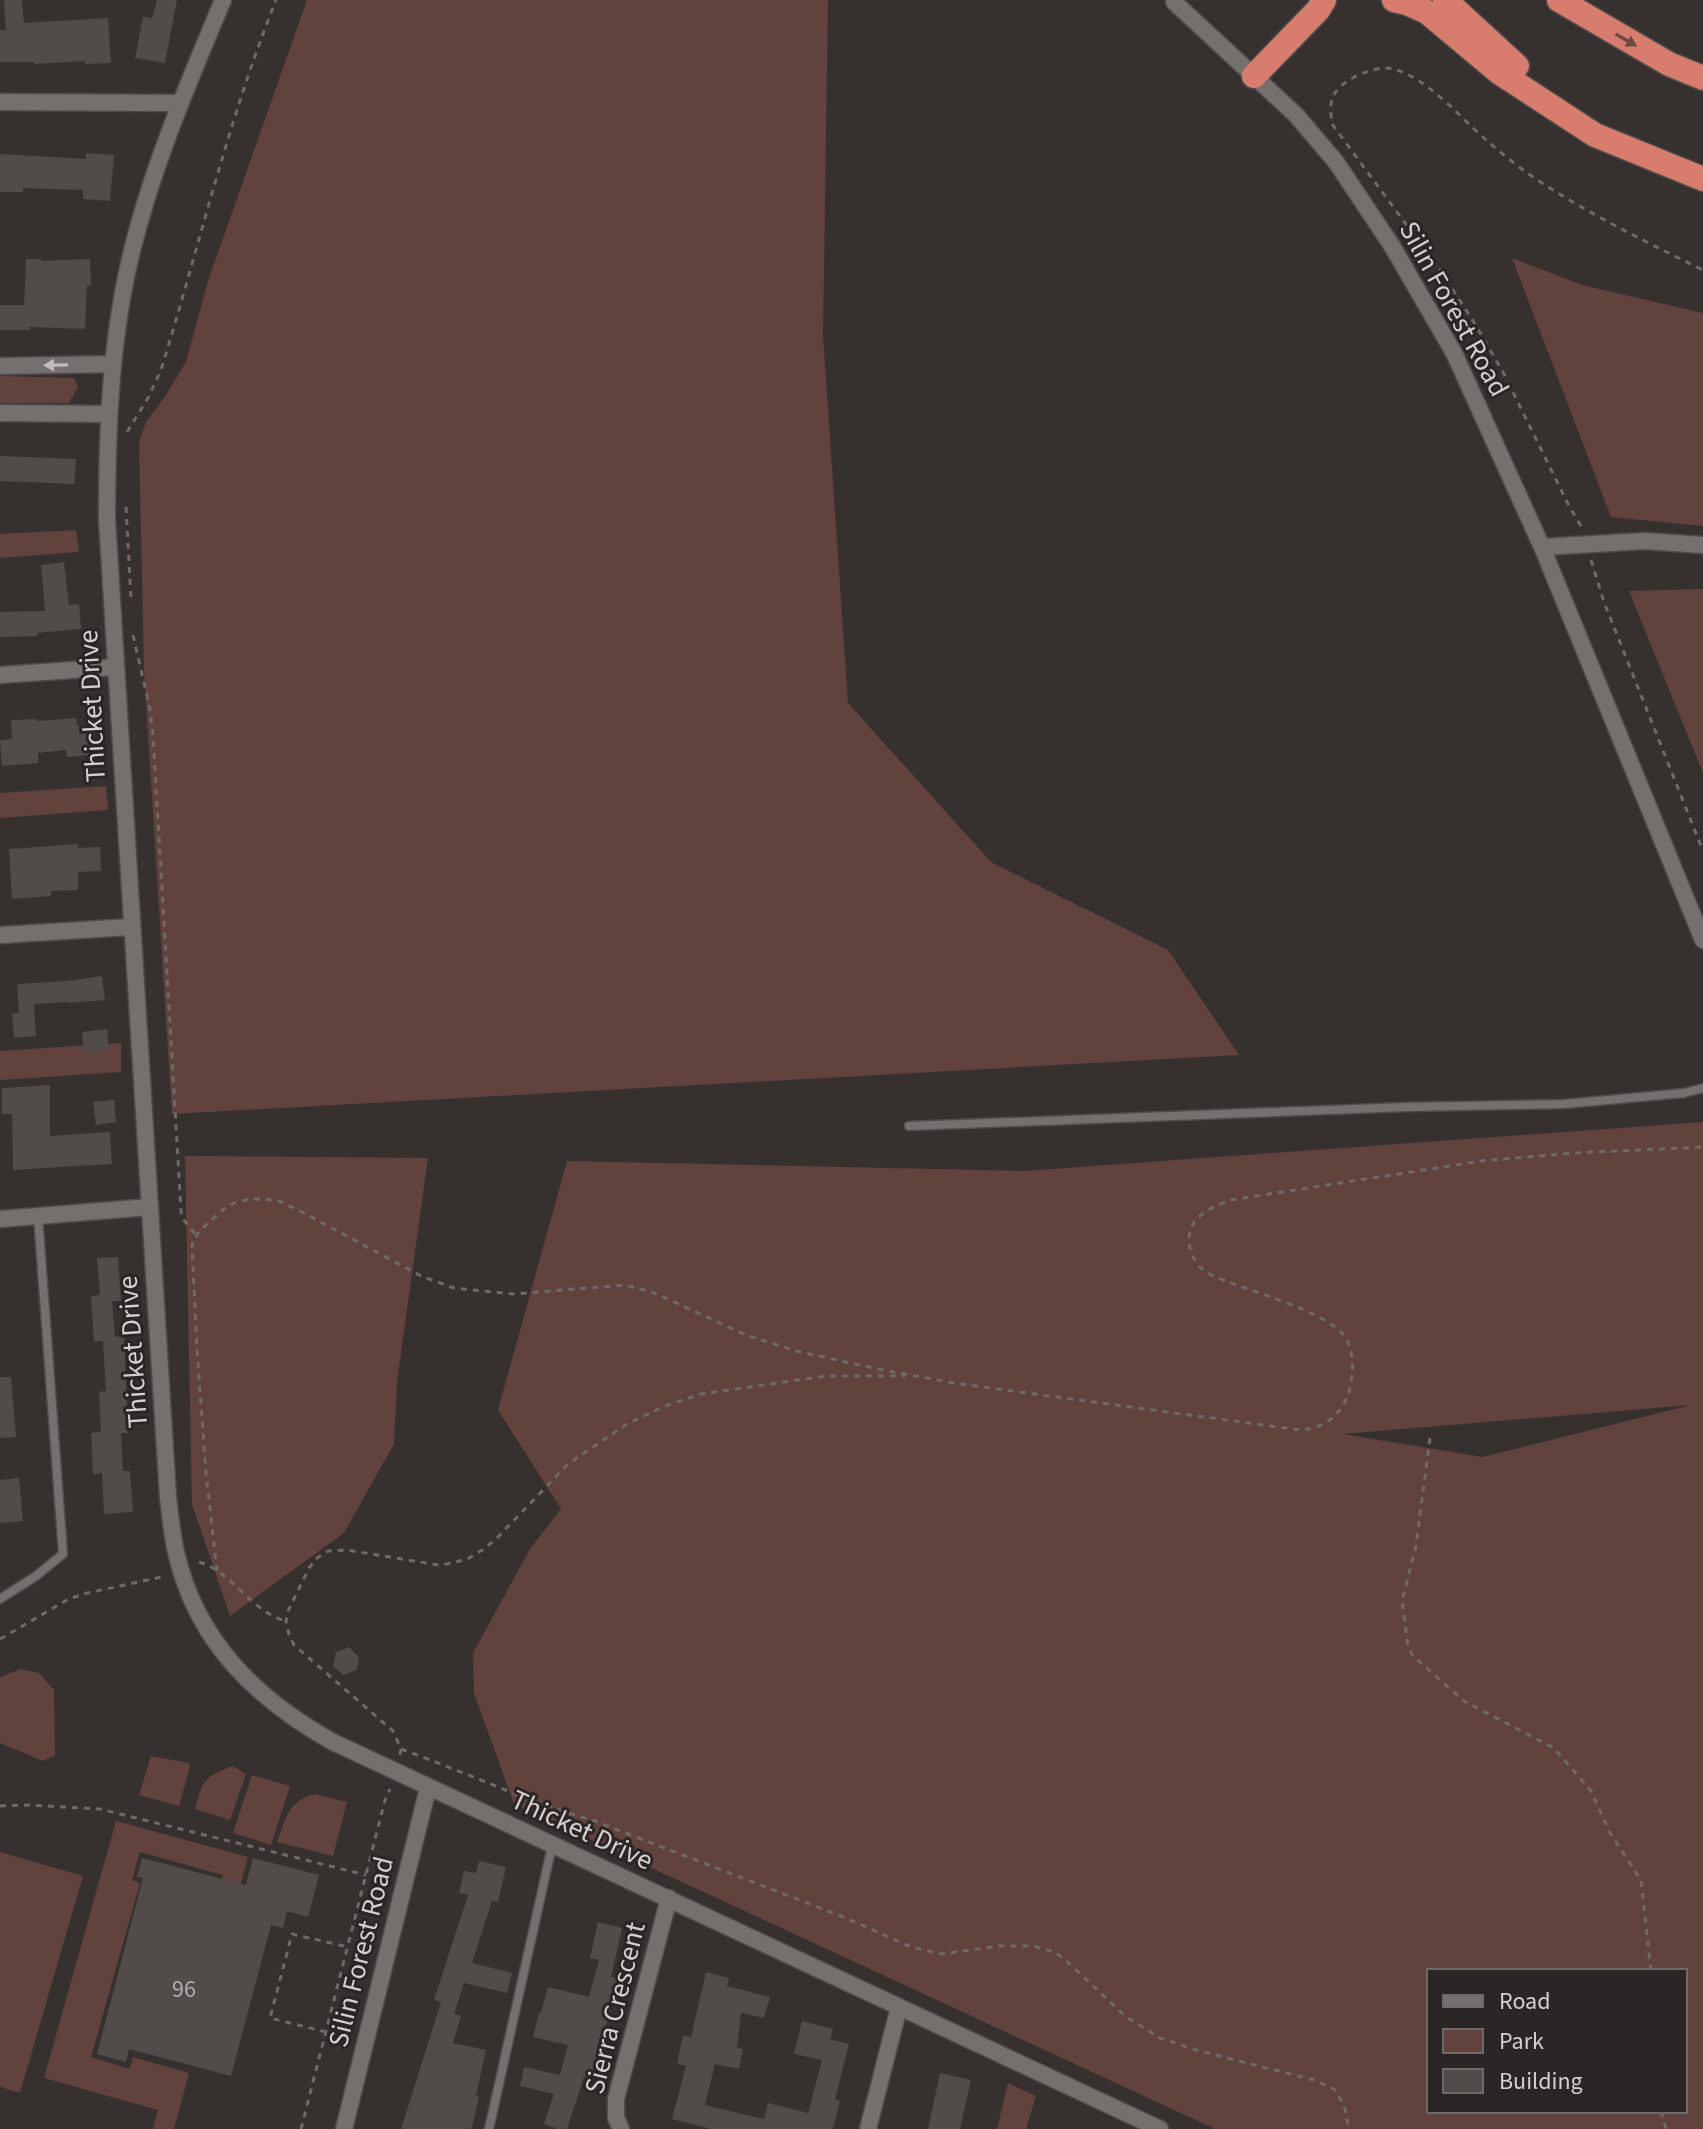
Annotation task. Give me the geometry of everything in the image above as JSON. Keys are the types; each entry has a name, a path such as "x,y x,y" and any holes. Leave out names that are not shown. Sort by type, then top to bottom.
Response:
{"highway":[{"path":"1254,76 1321,5 1345,0"},
{"path":"1394,0 1427,12 1500,73 1595,135 1703,178"},
{"path":"1445,0 1512,63 1555,93 1634,142 1703,178"},
{"path":"1559,0 1669,64 1703,78"}],"street":[{"name":"Thicket Drive","path":"223,0 180,103 144,207 130,259 113,364 107,520 168,1497 175,1551 196,1610 222,1652 239,1672 274,1703 333,1742 899,2007 1126,2121 1160,2129"},
{"name":"Silin Forest Road","path":"1174,2 1296,115 1336,162 1392,246 1454,353 1542,547 1703,940"},
{"path":"0,102 180,103"},
{"path":"0,366 113,364"},
{"path":"0,413 109,414"},
{"path":"1542,547 1645,541 1703,545"},
{"path":"0,675 116,667"},
{"path":"0,935 131,927"},
{"path":"0,1219 150,1207"},
{"name":"Silin Forest Road","path":"344,2129 428,1788"},
{"name":"Sierra Crescent","path":"621,2129 616,2118 616,2099 669,1898"},
{"path":"868,2129 899,2007"}],"lane":[{"path":"909,1126 1564,1104 1684,1093 1703,1088"},
{"path":"0,1599 63,1554 38,1216"},
{"path":"489,2129 552,1845"}],"path":[{"path":"124,443 131,423 148,398 161,370 230,131 276,0"},
{"path":"1703,270 1641,240 1542,183 1484,139 1417,80 1395,69 1379,67 1369,70 1338,89 1332,97 1332,124 1442,273 1475,324 1585,532 1594,575 1703,851"},
{"path":"126,496 131,603"},
{"path":"133,633 153,735 181,1211 183,1219 196,1235"},
{"path":"217,1571 206,1473 191,1258 196,1235 234,1203 249,1199 279,1201 421,1276 454,1288 513,1294 625,1285 652,1292 771,1343 864,1366 913,1376 1268,1426 1312,1429 1329,1421 1347,1398 1352,1364 1350,1347 1343,1334 1328,1323 1289,1304 1218,1279 1200,1267 1188,1240 1191,1226 1215,1205 1481,1161 1703,1147"},
{"path":"398,1761 401,1749 393,1731 294,1645 289,1635 286,1621 292,1601 317,1558 328,1551 347,1550 438,1565 469,1558 497,1538 568,1464 627,1424 665,1406 701,1394 826,1376 913,1376"},
{"path":"1430,1438 1416,1546 1402,1601 1408,1646 1413,1656 1464,1701 1554,1748 1591,1791 1610,1833 1641,1880 1651,1969"},
{"path":"195,1562 217,1571 270,1615 286,1621"},
{"path":"0,1639 67,1600 166,1576"},
{"path":"401,1749 846,1918 911,1947 941,1954 999,1946 1033,1946 1055,1952 1125,2016 1160,2038 1314,2080 1334,2089 1344,2105 1349,2129"},
{"path":"301,2129 389,1793"},
{"path":"0,1806 100,1809 366,1875"},
{"path":"326,2032 270,2018 292,1934 348,1947"}],"green space":[{"path":"307,0 828,0 823,335 848,703 991,862 1168,950 1239,1055 172,1114 144,670 139,442 146,422 186,362 208,281"},
{"path":"1512,258 1582,285 1703,313 1703,526 1611,517"},
{"path":"0,376 74,378 78,387 69,403 0,403"},
{"path":"76,530 79,552 0,558 0,534"},
{"path":"1703,589 1703,773 1629,591"},
{"path":"106,786 108,810 0,818 0,793"},
{"path":"121,1043 121,1072 0,1080 0,1051"},
{"path":"1703,1122 1703,2129 1215,2129 514,1804 474,1693 473,1653 530,1549 561,1509 498,1410 567,1161 1024,1171","holes":["1691,1405 1483,1457 1342,1434"]},
{"path":"185,1156 428,1158 397,1382 394,1444 344,1533 230,1616 192,1504"},
{"path":"21,1669 39,1673 54,1690 55,1755 43,1761 0,1743 0,1677"},
{"path":"151,1756 189,1763 179,1806 139,1795"},
{"path":"233,1766 246,1774 230,1820 195,1809 206,1781"},
{"path":"252,1775 290,1786 271,1845 233,1833"},
{"path":"315,1794 347,1802 333,1856 277,1842 293,1806"},
{"path":"116,1821 248,1857 239,1891 221,1886 223,1875 140,1852 132,1880 140,1883 91,2057 130,2069 133,2057 189,2073 174,2129 153,2129 158,2110 44,2078"},
{"path":"0,1852 83,1876 20,2093 0,2087"},
{"path":"1008,2083 1036,2096 1026,2129 997,2129"}],"building":[{"path":"4,0 22,0 24,23 108,18 111,63 0,62 0,30 6,30"},
{"path":"157,0 177,0 165,63 135,58 143,17 152,18"},
{"path":"86,153 114,155 110,201 83,199 83,190 23,188 23,192 0,192 0,154 86,159"},
{"path":"26,259 90,259 91,286 87,286 85,329 30,327 30,330 0,330 0,305 24,305"},
{"path":"0,456 76,459 74,484 0,481"},
{"path":"64,562 69,605 79,604 81,629 37,633 37,636 0,637 0,612 45,611 41,565"},
{"path":"76,718 77,726 91,725 94,755 67,757 66,750 38,753 38,763 2,766 0,740 12,739 11,720"},
{"path":"78,844 78,848 100,847 101,871 78,872 78,890 51,891 51,896 12,899 9,849"},
{"path":"102,976 105,1000 34,1004 36,1036 14,1038 12,1014 19,1013 17,984"},
{"path":"107,1029 109,1050 84,1053 82,1032"},
{"path":"50,1085 50,1136 110,1132 112,1164 13,1170 12,1114 2,1114 2,1088"},
{"path":"114,1100 116,1122 96,1125 93,1102"},
{"path":"118,1257 121,1301 112,1301 115,1337 124,1336 128,1433 121,1433 123,1471 130,1471 133,1512 104,1514 102,1473 93,1474 91,1433 101,1432 99,1392 106,1391 103,1341 94,1342 91,1296 100,1295 97,1258"},
{"path":"0,1377 11,1377 16,1437 0,1438"},
{"path":"19,1478 23,1521 0,1523 0,1480"},
{"path":"349,1647 359,1657 357,1670 343,1675 333,1666 336,1652"},
{"path":"142,1858 246,1885 253,1858 319,1875 308,1917 287,1911 283,1928 271,1925 231,2076 129,2049 126,2062 97,2054 143,1878 137,1877"},
{"path":"479,1861 506,1867 498,1902 492,1901 472,1963 512,1973 507,1993 464,1983 454,2014 461,2016 453,2043 486,2050 474,2119 471,2129 401,2129 441,2002 434,2000 468,1895 459,1893 464,1871 476,1873"},
{"path":"598,1922 622,1928 611,1977 619,1979 591,2079 584,2077 567,2129 558,2129 544,2124 554,2094 520,2086 524,2067 560,2075 568,2045 533,2037 548,1987 589,1997 599,1960 590,1958"},
{"path":"706,1972 729,1978 727,1986 770,1997 764,2018 741,2013 737,2048 743,2049 739,2069 715,2064 705,2105 764,2119 768,2103 808,2113 822,2060 794,2054 802,2021 833,2029 830,2039 849,2044 835,2100 840,2101 833,2129 711,2129 672,2119 686,2066 677,2064 683,2035 691,2037"},
{"path":"940,2073 971,2080 960,2129 928,2129"}]}
